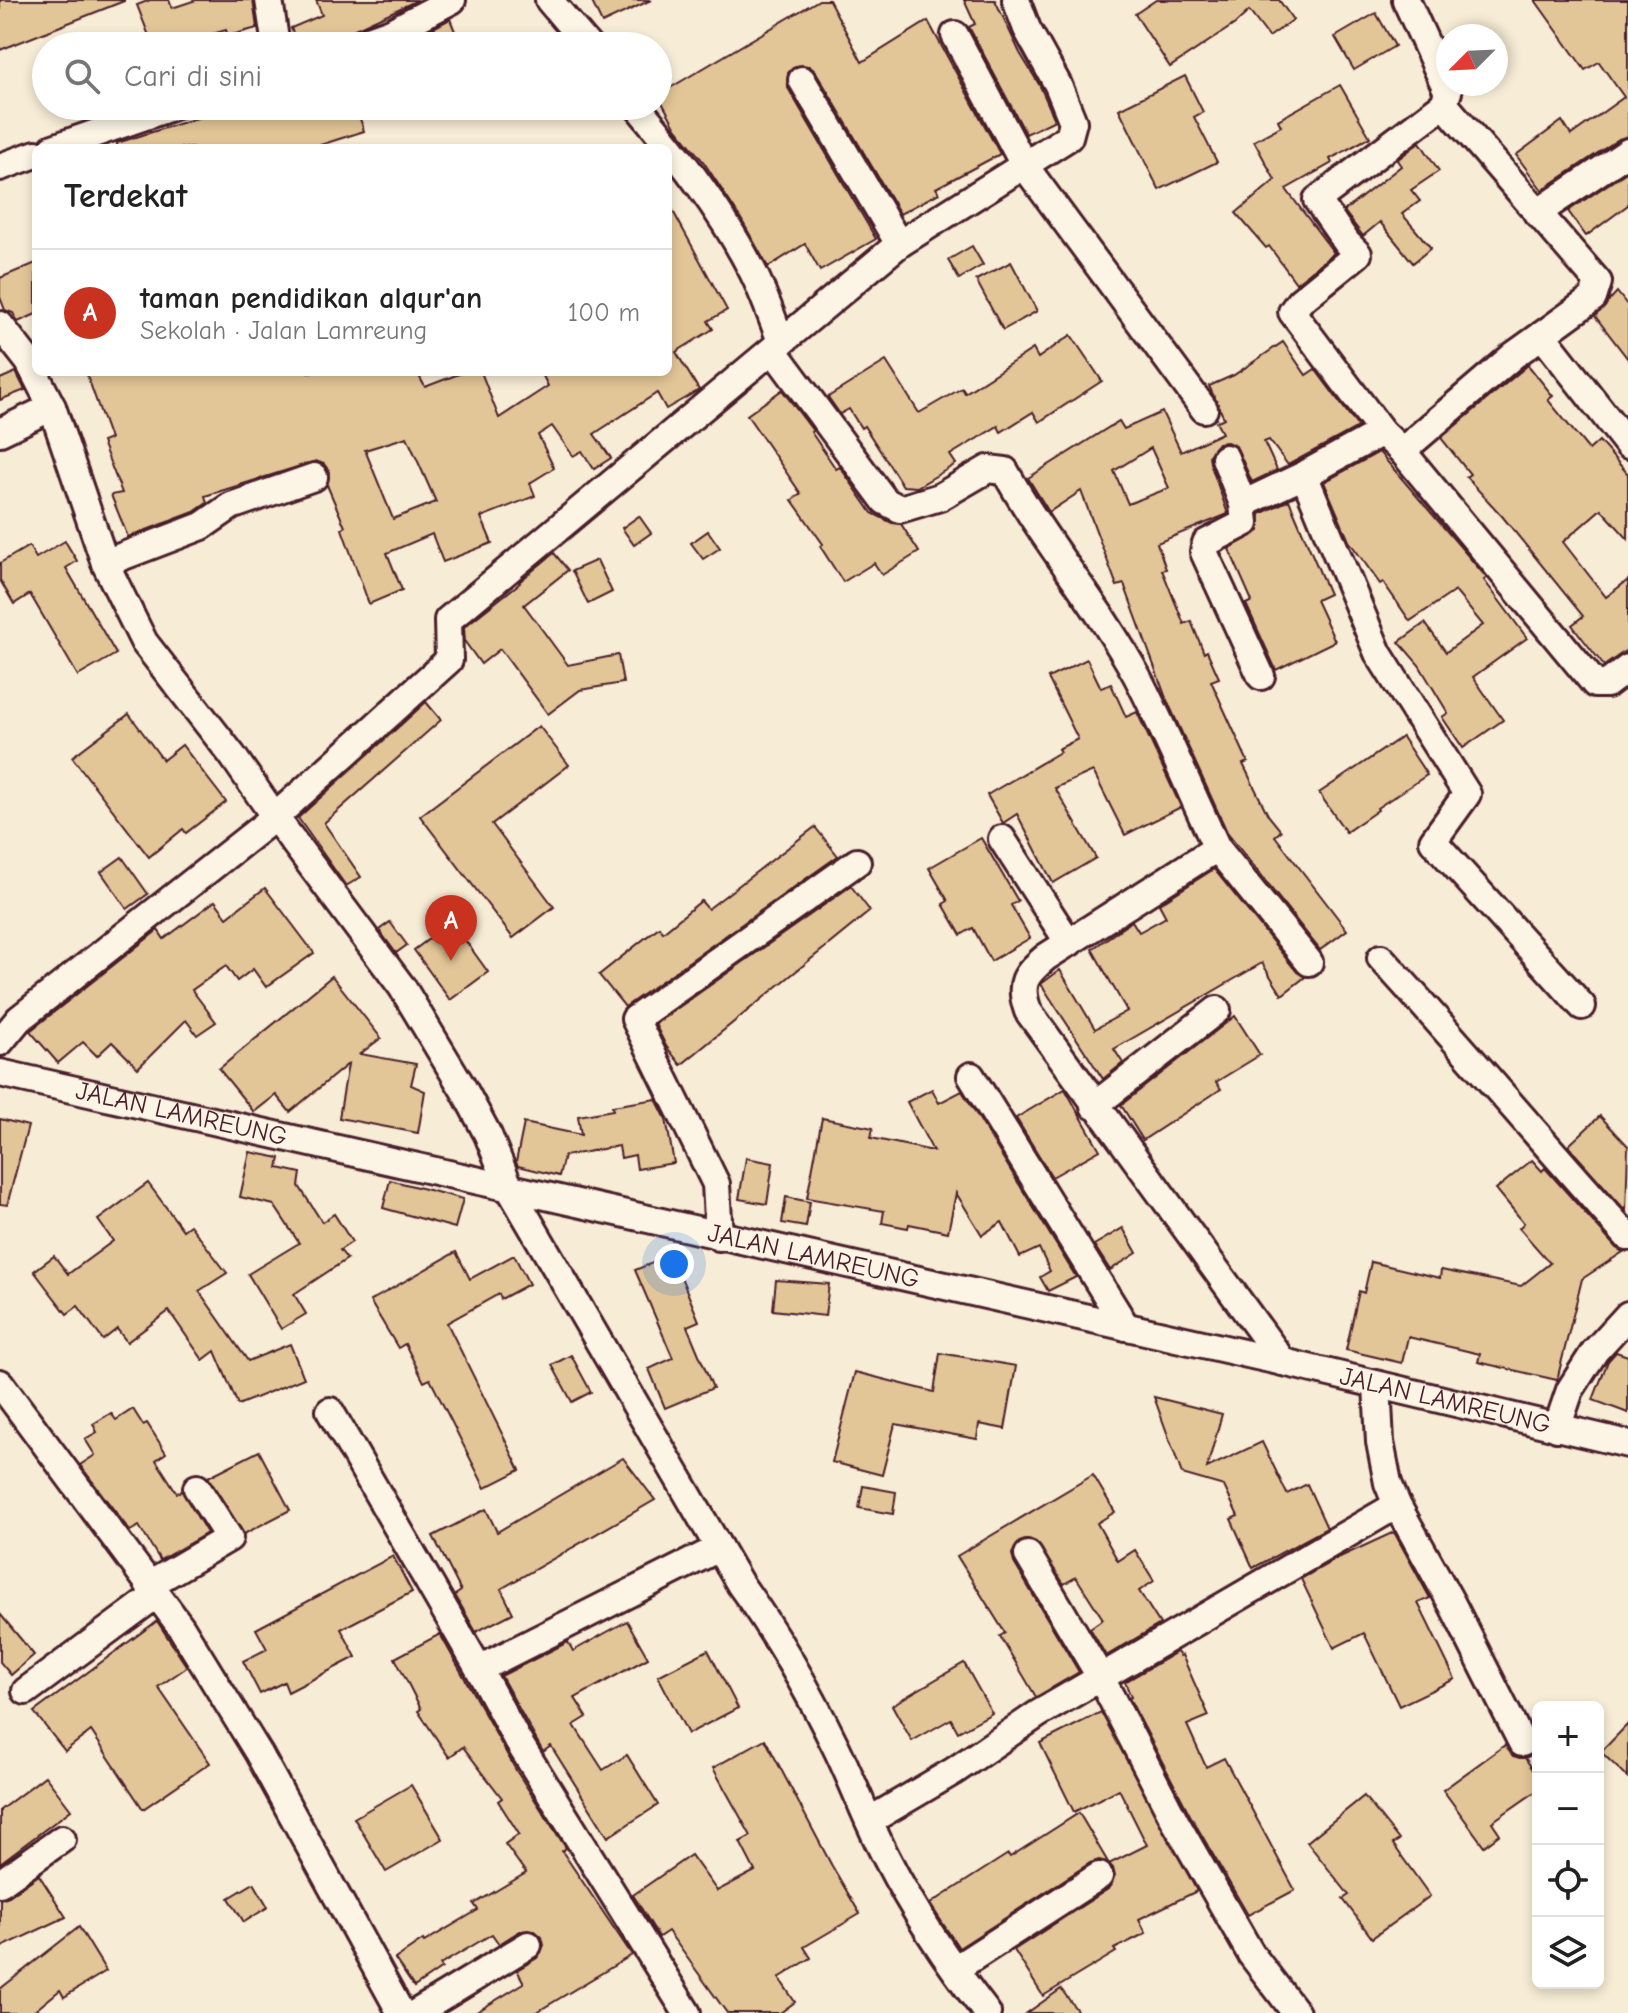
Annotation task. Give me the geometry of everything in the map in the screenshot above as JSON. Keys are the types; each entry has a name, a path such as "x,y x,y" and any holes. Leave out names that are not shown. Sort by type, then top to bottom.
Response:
{"street":[{"path":"269,0 274,32"},
{"path":"391,32 452,0"},
{"path":"549,0 576,32"},
{"path":"0,1042 19,1019 275,817 449,660 448,620 899,244 1069,137 1073,122 1016,0"},
{"path":"1406,0 1443,78 1448,92 1444,104 1317,200 1358,254 1300,301 1292,312 1382,432 1402,451 1595,684 1607,684 1628,668"},
{"path":"955,35 1024,165 1204,409"},
{"path":"802,80 899,244"},
{"path":"1402,451 1514,355 1593,298 1598,282 1444,104"},
{"path":"65,144 134,120"},
{"path":"649,120 668,144"},
{"path":"672,148 725,222 754,274 777,345 885,501 900,509 940,497 988,469 1005,471 1137,677 1217,848 1309,962"},
{"path":"1537,213 1628,152"},
{"path":"0,167 32,155"},
{"path":"0,325 32,368"},
{"path":"1542,335 1628,445"},
{"path":"36,376 52,407 105,563 144,642 232,755 428,1027 488,1135 510,1189 740,1584 772,1628 795,1669 924,1927 984,2012"},
{"path":"0,432 52,407"},
{"path":"1243,504 1382,432"},
{"path":"1225,458 1243,504 1245,523 1206,543 1204,552 1261,676"},
{"path":"1304,475 1382,662 1467,794 1433,841 1582,1006"},
{"path":"105,563 202,526 231,506 314,477"},
{"path":"1002,839 1069,943"},
{"path":"1217,848 1032,969 1023,984 1023,997 1028,1011 1094,1106 1283,1362"},
{"path":"719,1237 716,1184 635,1019 857,862"},
{"path":"1381,958 1628,1237"},
{"path":"1094,1106 1217,1010"},
{"name":"JALAN LAMREUNG","path":"0,1073 1283,1362 1628,1444"},
{"path":"971,1076 1126,1327"},
{"path":"1557,1428 1570,1390 1595,1351 1628,1315"},
{"path":"0,1383 181,1627 259,1754 401,2013"},
{"path":"1377,1385 1380,1442 1388,1483 1522,1743"},
{"path":"330,1411 524,1752 687,2013"},
{"path":"26,1691 153,1590 229,1538 197,1488"},
{"path":"869,1821 954,1771 1038,1714 1397,1505"},
{"path":"479,1669 719,1548"},
{"path":"1028,1555 1101,1678 1176,1823 1251,1954 1296,2013"},
{"path":"0,1883 62,1839"},
{"path":"955,1969 1099,1876"},
{"path":"416,2013 528,1945"}],"building":[{"path":"0,0 124,0 46,32 32,32 32,37 0,50"},
{"path":"150,0 169,0 172,8 196,0 253,0 257,28 242,32 148,32 137,5"},
{"path":"316,0 418,0 348,32 293,32 291,28 322,15"},
{"path":"591,0 651,0 602,23"},
{"path":"819,0 829,0 862,62 928,21 1000,154 936,188 939,193 900,214 816,72 809,66 795,66 788,73 788,88 876,239 820,271 805,244 768,267 703,161 672,120 672,87"},
{"path":"964,0 995,0 1055,120 1026,134 969,27 975,24"},
{"path":"1156,0 1279,0 1293,20 1269,37 1249,11 1235,24 1170,67 1135,14"},
{"path":"1535,0 1628,0 1628,136 1542,190 1516,155 1562,121 1571,135 1624,97 1599,62 1585,70"},
{"path":"1376,13 1395,46 1354,70 1335,37"},
{"path":"450,19 455,32 426,32"},
{"path":"1185,76 1203,112 1194,117 1217,162 1159,190 1119,109"},
{"path":"1340,85 1370,137 1286,189 1334,253 1296,283 1269,246 1266,248 1236,213 1275,180 1254,141 1281,126 1278,120"},
{"path":"191,120 360,120 364,131 323,144 117,143"},
{"path":"1420,142 1439,171 1411,190 1420,201 1402,214 1431,248 1413,263 1380,222 1363,236 1344,211 1401,166 1397,160"},
{"path":"1628,171 1628,205 1586,236 1568,211"},
{"path":"672,209 727,310 708,321 713,329 676,352 699,390 666,409 657,393 594,434 611,458 594,469 582,451 573,456 552,426 538,435 554,468 530,483 535,496 481,517 492,543 443,562 432,534 387,553 402,590 369,604 342,529 345,527 327,485 329,471 324,464 316,461 205,496 207,503 194,512 128,537 111,495 122,493 102,442 110,439 87,376 419,376 425,387 454,376 483,376 499,418 548,386 543,376 672,376","holes":["407,437 436,502 393,519 365,450"]},
{"path":"972,246 983,265 959,279 948,260"},
{"path":"1011,262 1037,311 1003,330 976,280"},
{"path":"32,265 32,316 18,322 13,313 5,310 0,297 0,278"},
{"path":"1617,292 1628,306 1628,359 1595,316"},
{"path":"1071,335 1102,381 1039,422 1033,412 1001,432 998,426 950,455 956,464 917,487 903,486 864,426 861,428 849,409 840,414 828,397 886,361 919,413 962,388 965,393 1033,349 1038,358"},
{"path":"1283,342 1306,375 1315,369 1358,427 1288,465 1269,440 1264,442 1277,470 1252,482 1236,446 1227,442 1218,443 1209,455 1210,463 1228,514 1157,543 1166,569 1162,570 1184,624 1191,621 1204,653 1207,651 1219,678 1211,681 1248,762 1243,764 1268,815 1281,831 1275,836 1347,930 1320,950 1228,834 1166,698 1124,584 1117,586 1081,491 1049,512 1028,478 1119,421 1124,429 1162,412 1181,452 1222,433 1216,422 1224,418 1209,386 1234,375","holes":["1151,448 1169,488 1128,504 1114,471"]},
{"path":"1528,365 1553,396 1548,400 1589,450 1599,441 1628,474 1628,539 1601,509 1563,542 1606,597 1628,580 1628,649 1604,666 1572,625 1583,616 1502,516 1466,477 1470,474 1441,438"},
{"path":"16,372 25,390 0,400 0,379"},
{"path":"782,390 813,431 836,469 840,467 872,513 901,524 919,552 882,575 874,563 843,582 820,546 823,544 792,500 801,494 747,415"},
{"path":"1379,452 1487,578 1484,580 1527,638 1473,677 1503,720 1463,748 1442,717 1448,713 1419,665 1399,642 1425,623 1446,652 1483,625 1455,591 1410,621 1349,541 1324,482"},
{"path":"1289,500 1329,594 1316,600 1335,641 1276,670 1246,604 1252,601 1229,549 1259,531 1260,514"},
{"path":"639,516 651,533 634,545 622,528"},
{"path":"708,531 720,548 703,559 691,543"},
{"path":"65,541 77,561 66,568 116,654 78,676 30,594 14,604 0,580 0,563 29,546 36,558"},
{"path":"554,553 568,570 524,605 568,665 618,655 623,683 580,690 548,714 500,649 481,664 465,642 464,627"},
{"path":"597,560 612,592 588,604 572,571"},
{"path":"1087,659 1101,688 1111,684 1126,717 1137,712 1181,807 1125,835 1093,771 1055,788 1096,858 1053,883 1017,814 1003,823 987,795 1078,739 1048,678"},
{"path":"426,702 441,720 324,823 361,877 346,886 298,818"},
{"path":"129,714 163,760 182,745 226,802 186,833 183,829 149,857 72,757"},
{"path":"539,726 569,765 492,824 554,907 513,938 420,816"},
{"path":"1402,737 1427,775 1346,832 1319,793"},
{"path":"815,827 838,856 625,1007 599,975 659,927 663,932 701,901 708,909"},
{"path":"981,838 1018,901 1011,905 1030,938 991,961 973,928 961,935 943,904 948,901 929,868"},
{"path":"122,857 148,894 127,909 101,872"},
{"path":"1214,869 1297,972 1305,977 1282,995 1262,963 1114,1049 1123,1063 1103,1079 1041,984 1060,970 1095,1029 1127,1011 1092,949 1132,921 1139,932 1166,917 1159,904"},
{"path":"851,886 870,911 681,1065 666,1046 655,1024"},
{"path":"265,888 314,953 266,987 253,969 237,981 226,966 192,990 216,1022 197,1035 186,1020 138,1068 112,1042 97,1056 83,1042 58,1063 30,1031 158,930 164,939 215,901 227,917"},
{"path":"390,922 407,945 396,953 379,930"},
{"path":"452,922 488,972 450,1000 414,950"},
{"path":"332,976 381,1038 360,1054 416,1064 411,1085 425,1091 418,1133 339,1118 348,1064 290,1112 276,1095 254,1112 219,1069"},
{"path":"1235,1016 1260,1055 1216,1082 1221,1089 1143,1140 1121,1105"},
{"path":"932,1089 939,1103 962,1091 1076,1277 1048,1291 1040,1277 1050,1271 1039,1248 1020,1257 1002,1222 982,1235 956,1193 948,1232 909,1224 908,1228 882,1223 884,1211 807,1198 822,1118 873,1128 871,1138 933,1151 907,1102"},
{"path":"1065,1089 1100,1150 1052,1177 1016,1118"},
{"path":"656,1099 666,1119 674,1163 637,1169 635,1155 621,1158 619,1146 564,1156 559,1176 518,1166 516,1162 524,1123 581,1135 578,1116 613,1110 612,1106"},
{"path":"1600,1116 1628,1146 1626,1211 1568,1146"},
{"path":"0,1119 28,1126 7,1205 0,1204"},
{"path":"250,1152 280,1158 278,1168 301,1173 299,1186 322,1222 334,1214 352,1242 340,1250 347,1259 294,1294 306,1314 281,1329 248,1274 299,1243 274,1205 240,1197"},
{"path":"746,1158 773,1163 767,1204 739,1199"},
{"path":"1532,1160 1542,1171 1545,1168 1616,1248 1623,1252 1582,1279 1557,1380 1478,1362 1480,1354 1408,1337 1402,1363 1346,1350 1359,1291 1364,1293 1371,1262 1440,1278 1441,1270 1521,1286 1550,1263 1519,1228 1524,1223 1496,1189"},
{"path":"390,1180 463,1199 455,1228 383,1208"},
{"path":"148,1183 183,1230 190,1225 227,1273 199,1291 248,1361 290,1344 304,1378 238,1405 215,1351 203,1360 169,1311 127,1342 117,1329 103,1340 78,1306 67,1314 34,1271 54,1256 68,1274 113,1241 98,1220"},
{"path":"786,1197 810,1202 806,1227 782,1223"},
{"path":"1123,1228 1137,1253 1110,1270 1094,1245"},
{"path":"456,1252 470,1279 514,1255 529,1284 501,1299 499,1294 447,1323 520,1470 485,1488 430,1379 424,1382 405,1344 398,1348 370,1301"},
{"path":"672,1255 699,1321 687,1326 713,1388 665,1408 649,1369 673,1358 635,1270"},
{"path":"776,1280 829,1284 825,1316 773,1310"},
{"path":"1616,1352 1628,1356 1628,1413 1593,1400 1608,1361"},
{"path":"940,1353 1016,1366 1005,1429 979,1424 977,1439 895,1424 882,1475 832,1462 855,1372 934,1392"},
{"path":"571,1355 591,1392 572,1402 552,1365"},
{"path":"1154,1397 1222,1414 1207,1468 1262,1442 1287,1494 1307,1484 1327,1528 1253,1568 1231,1519 1238,1516 1224,1486 1182,1474"},
{"path":"133,1409 143,1425 147,1423 166,1453 156,1460 177,1493 182,1491 207,1533 160,1560 139,1526 130,1531 80,1465 95,1455 85,1439 97,1432 93,1424 111,1413 116,1420"},
{"path":"259,1451 290,1510 244,1534 208,1477"},
{"path":"623,1458 655,1500 501,1589 513,1613 476,1632 455,1595 461,1591 433,1536 486,1509 497,1532"},
{"path":"1093,1475 1115,1512 1097,1523 1118,1561 1135,1550 1154,1581 1139,1591 1160,1624 1106,1656 1090,1628 1103,1619 1076,1577 1064,1584 1036,1542 1029,1539 1019,1542 1012,1554 1014,1563 1079,1672 1036,1697 1000,1636 1005,1633 957,1556"},
{"path":"863,1486 896,1492 893,1514 859,1508"},
{"path":"1394,1532 1430,1598 1418,1603 1455,1679 1399,1706 1364,1633 1334,1648 1301,1579"},
{"path":"393,1556 412,1592 341,1629 356,1657 288,1692 284,1682 260,1694 243,1661 267,1649 256,1629"},
{"path":"0,1614 34,1655 11,1675 0,1662"},
{"path":"157,1621 187,1667 158,1687 210,1763 143,1809 91,1731 65,1751 34,1712"},
{"path":"627,1621 648,1658 575,1698 587,1717 574,1725 603,1770 627,1755 658,1805 608,1837 551,1746 543,1752 501,1676 568,1642 573,1651"},
{"path":"440,1634 517,1772 566,1848 562,1851 632,1955 535,2013 475,2013 524,1983 517,1970 537,1958 544,1945 542,1937 535,1931 520,1931 499,1944 492,1934 440,1965 442,1968 414,1987 395,1959 478,1910 474,1904 526,1873 505,1844 519,1834 498,1801 502,1798 463,1747 449,1757 418,1711 421,1709 395,1658"},
{"path":"708,1650 738,1708 688,1734 658,1676"},
{"path":"1177,1652 1182,1655 1209,1716 1187,1725 1206,1767 1224,1758 1295,1890 1248,1915 1190,1815 1129,1698 1125,1682"},
{"path":"964,1663 992,1713 958,1732 951,1719 912,1741 892,1705"},
{"path":"1101,1712 1197,1891 1139,1919 1146,1933 1114,1949 1116,1952 1043,1996 1014,1950 1108,1889 1115,1876 1109,1864 1147,1845 1119,1789 1074,1812 1040,1743"},
{"path":"1628,1724 1628,1778 1604,1755 1604,1749"},
{"path":"765,1739 860,1914 804,1947 811,1958 779,1978 795,2002 780,2013 727,2013 668,1931 659,1937 633,1895 691,1855 717,1891 755,1871 740,1842 751,1836 713,1768"},
{"path":"1505,1745 1513,1756 1525,1758 1532,1768 1532,1794 1492,1822 1500,1834 1484,1846 1443,1790"},
{"path":"45,1776 71,1810 0,1863 0,1810"},
{"path":"411,1785 443,1839 386,1872 354,1818"},
{"path":"1364,1796 1399,1840 1393,1844 1430,1896 1372,1938 1343,1899 1349,1895 1307,1842"},
{"path":"1079,1813 1109,1864 1099,1860 1090,1863 959,1948 930,1904"},
{"path":"39,1875 66,1917 0,1948 0,1899"},
{"path":"254,1883 268,1907 244,1922 229,1898"},
{"path":"79,1927 106,1971 64,1997 60,1990 32,2013 0,2013 0,1989"},
{"path":"1061,1989 1079,2013 1027,2013"}],"place":[{"name":"taman pendidikan alqur'an","path":"451,961"}]}
